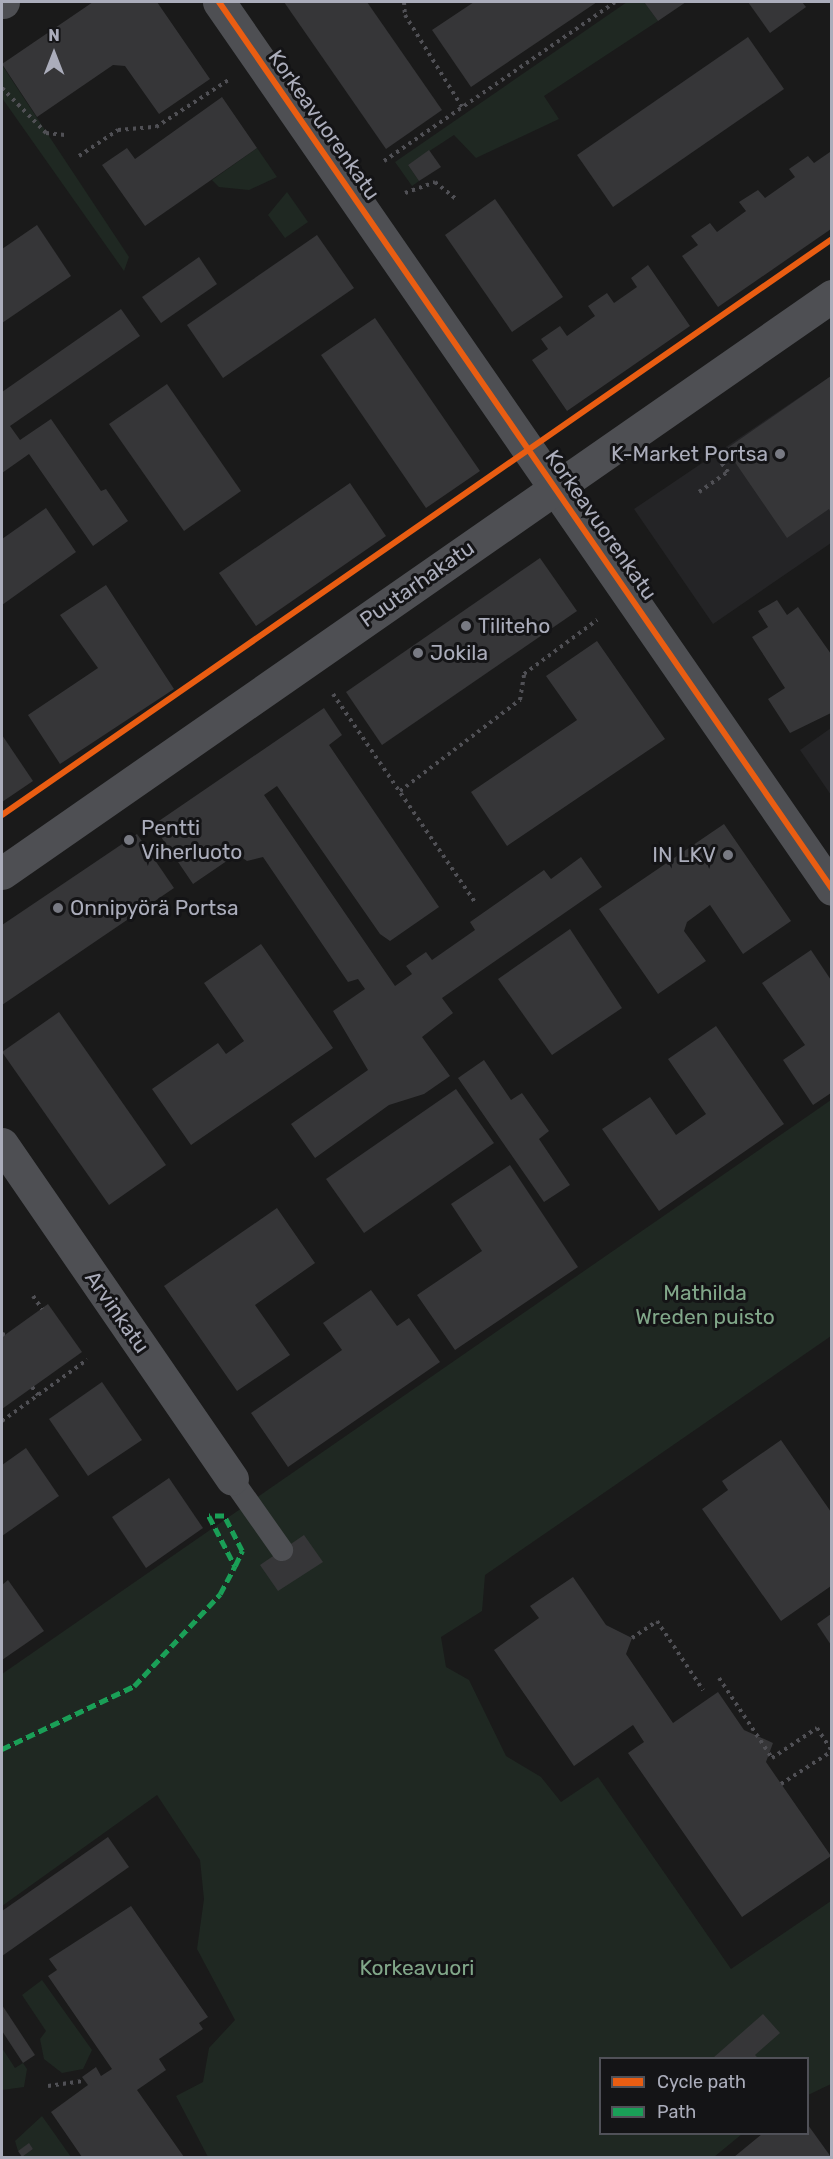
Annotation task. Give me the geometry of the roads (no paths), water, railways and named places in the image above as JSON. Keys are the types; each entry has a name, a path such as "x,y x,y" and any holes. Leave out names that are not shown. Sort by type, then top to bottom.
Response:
{"street":[{"name":"Korkeavuorenkatu","path":"219,2 831,889"},
{"name":"Puutarhakatu","path":"2,873 831,296"},
{"name":"Arvinkatu","path":"2,1144 232,1479"}],"lane":[{"path":"232,1479 282,1550"}],"place":[{"name":"K-Market Portsa","path":"780,454"},
{"name":"Tiliteho","path":"466,626"},
{"name":"Jokila","path":"418,653"},
{"name":"Pentti Viherluoto","path":"129,840"},
{"name":"IN LKV","path":"728,855"},
{"name":"Onnipyörä Portsa","path":"58,908"}],"park label":[{"name":"Mathilda Wreden puisto","path":"705,1305"},
{"name":"Korkeavuori","path":"417,1968"}]}
